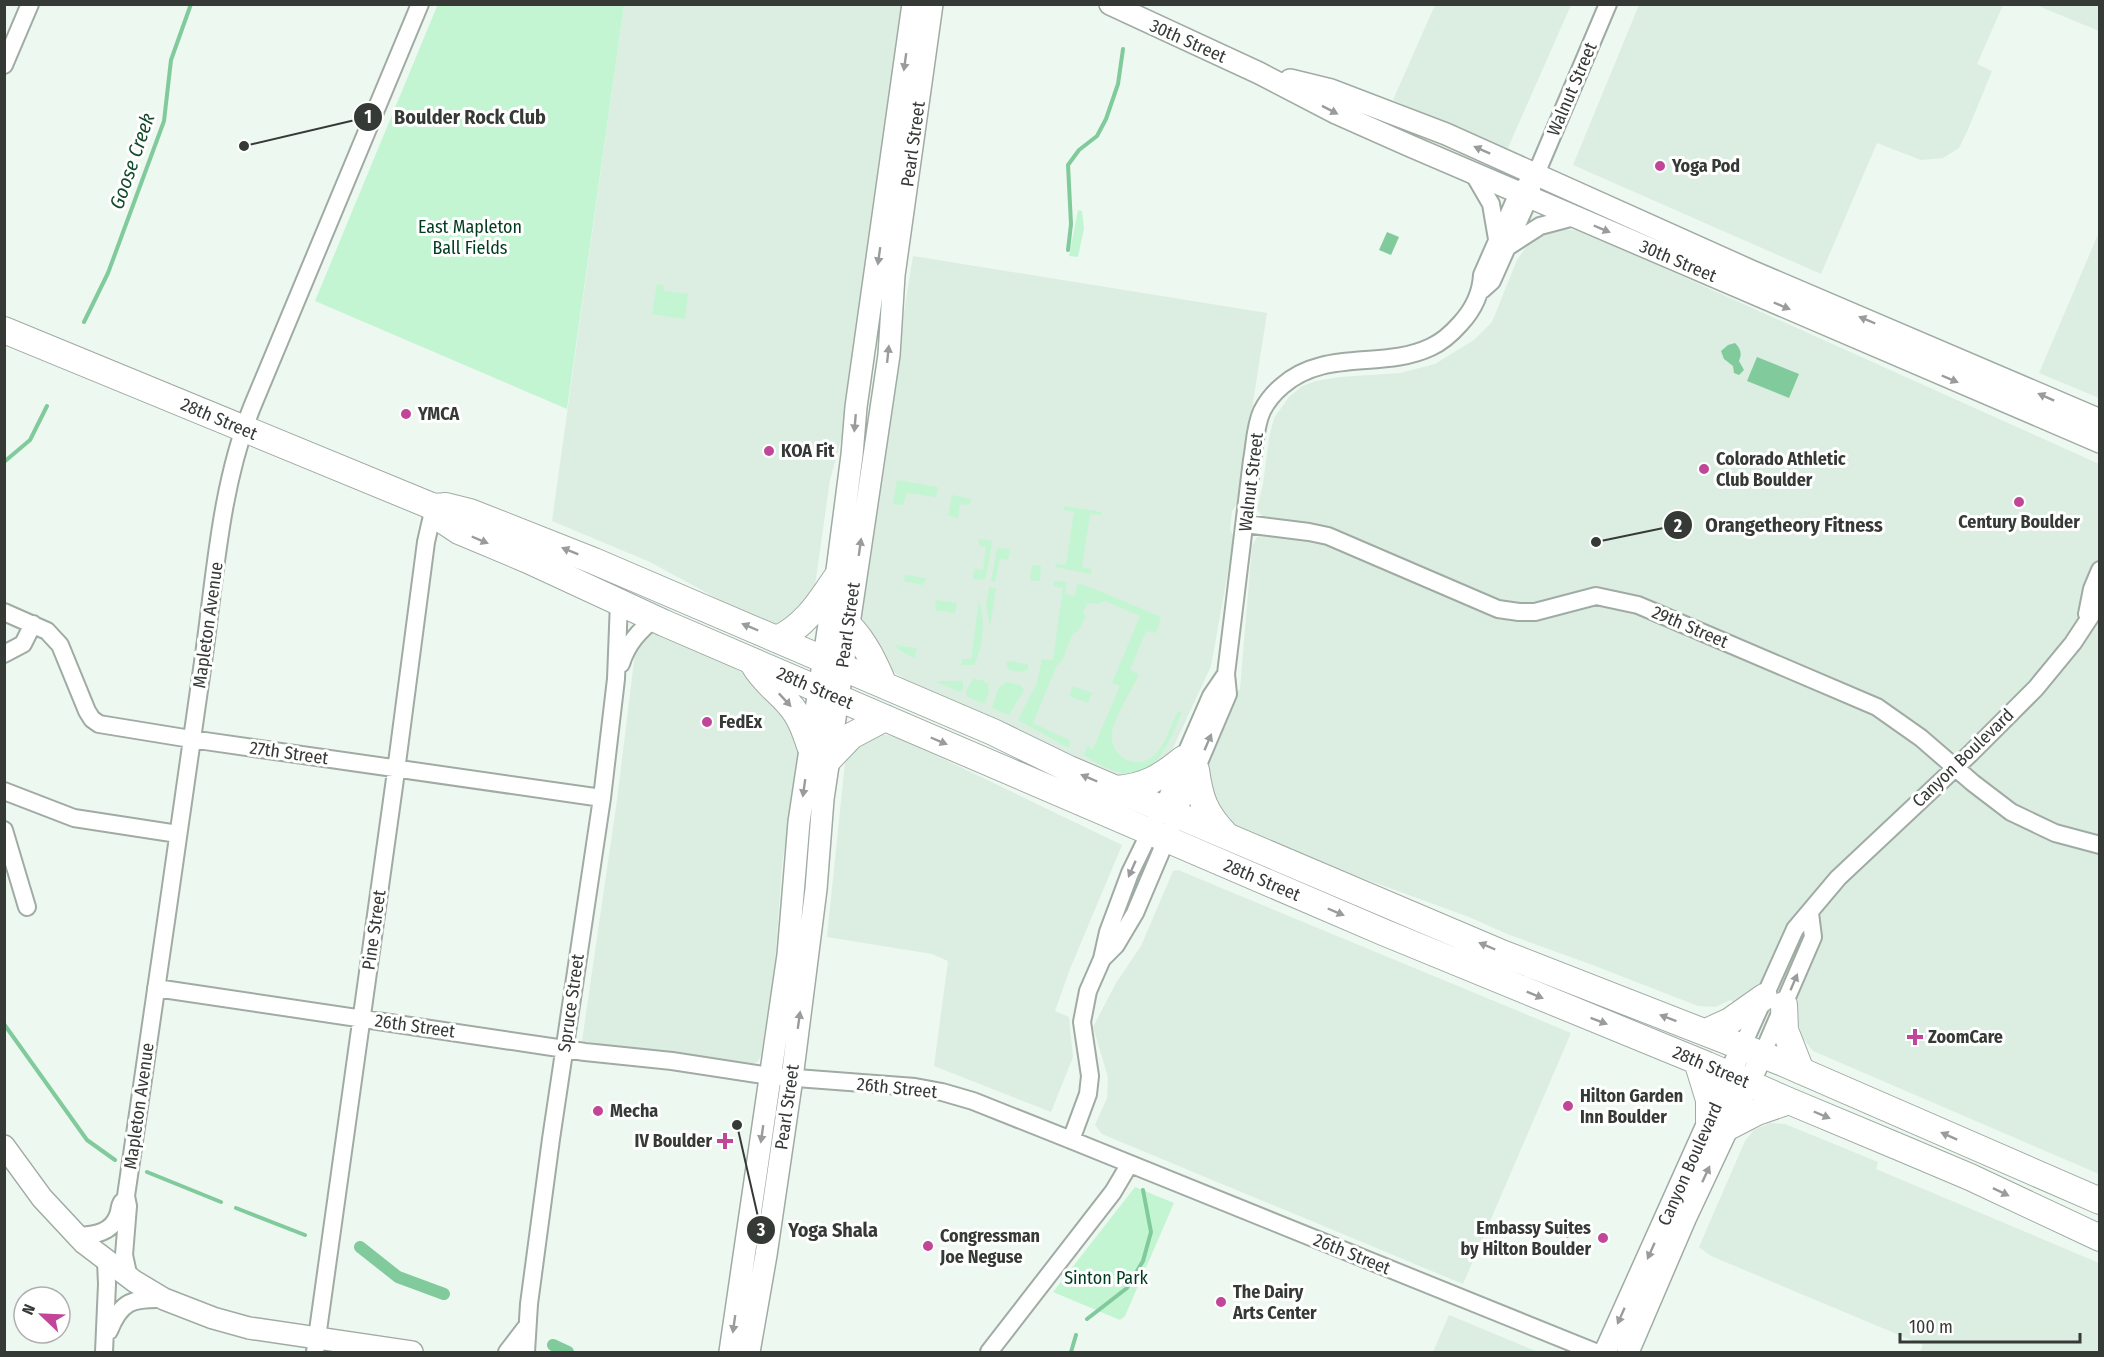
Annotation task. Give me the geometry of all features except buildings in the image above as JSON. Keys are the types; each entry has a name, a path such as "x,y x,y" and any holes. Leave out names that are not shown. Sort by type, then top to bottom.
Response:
{"highway":[{"name":"28th Street","path":"4,330 434,507 446,506 470,512 594,561 993,732 1060,766 1227,837 1500,952 1801,1071 2100,1201"},
{"name":"28th Street","path":"434,507 444,520 459,531 750,660 1158,836 1970,1177 2100,1238"},
{"path":"777,639 807,619 836,578"},
{"path":"849,626 875,662 884,685"},
{"path":"750,660 762,678 791,705 819,753 885,718"},
{"path":"1116,789 1148,783 1190,764 1203,804 1211,819 1227,837"},
{"path":"1706,1032 1774,1001 1801,1071"},
{"path":"1697,1061 1718,1125 1789,1101"}],"main road":[{"name":"Pearl Street","path":"730,1353 788,955 800,822 819,753 833,663 836,578 856,407 913,4"},
{"name":"Pearl Street","path":"833,663 849,626 889,355 894,275 932,4"},
{"path":"926,52 941,4"},
{"name":"30th Street","path":"1091,4 1113,7 1259,73 1336,113 1524,196 2097,437"},
{"name":"30th Street","path":"1259,73 1331,90 1446,134 1751,271 2097,437"},
{"name":"Pearl Street","path":"749,1353 792,1078 816,889 823,799 819,753"},
{"path":"794,885 800,890 801,895 798,954 802,994"},
{"name":"Canyon Boulevard","path":"1605,1353 1718,1125 1752,1051"},
{"name":"Canyon Boulevard","path":"1628,1353 1685,1220 1718,1125"},
{"path":"4,1146 42,1198 78,1236 129,1278 164,1299 233,1324 316,1346 412,1353"},
{"path":"751,1212 753,1232 748,1276 753,1292 758,1294"}],"street":[{"path":"4,65 30,4"},
{"name":"Mapleton Avenue","path":"129,1278 124,1255 128,1206 126,1196 221,523 236,452 243,429 420,4"},
{"name":"Walnut Street","path":"1071,1140 1088,1095 1090,1076 1083,1036 1084,1005 1088,991 1102,959 1116,945 1127,928 1158,836 1190,764 1211,696 1226,674 1257,426 1262,410 1274,393 1293,377 1313,367 1397,357 1431,347 1459,326 1482,290 1482,275 1503,243 1536,174 1608,4"},
{"path":"1473,173 1491,204 1503,243 1540,226 1574,217"},
{"name":"Pine Street","path":"316,1346 397,768 426,542 434,507"},
{"name":"29th Street","path":"1245,524 1328,536 1498,609 1535,612 1596,596 1638,605 1877,707 1921,738 2004,806 2027,820 2055,832 2100,845"},
{"name":"Canyon Boulevard","path":"2084,624 2092,589 2100,570"},
{"name":"Spruce Street","path":"526,1352 529,1304 564,1048 602,798 616,680 619,602"},
{"name":"Canyon Boulevard","path":"1752,1051 1774,1001 1813,937 1810,913 1838,878 1955,768 2049,674 2100,602"},
{"name":"27th Street","path":"4,612 47,631 60,645 92,719 99,724 602,798"},
{"name":"Spruce Street","path":"616,680 629,644 638,632 655,618"},
{"path":"4,654 23,644 33,624"},
{"path":"4,791 74,818 178,834"},
{"path":"4,830 27,907"},
{"name":"26th Street","path":"156,988 770,1076 915,1087 942,1092 973,1101 1071,1140 1595,1353"},
{"path":"989,1353 1113,1192 1129,1164"},
{"path":"78,1236 93,1235 112,1227 118,1216 120,1204 126,1196"},
{"path":"105,1347 106,1261"},
{"path":"105,1347 115,1316 126,1304 146,1299 164,1299"},
{"path":"507,1353 527,1326"}],"shaded area":[{"path":"1639,4 2003,5 1977,64 1992,71 1959,148 1943,158 1921,160 1877,143 1821,274 1573,165"},
{"path":"624,5 903,5 842,436 830,480 814,592 797,620 774,626 764,624 650,562 552,521"},
{"path":"1435,5 1571,5 1507,150 1393,100"},
{"path":"2036,5 2099,5 2099,31"},
{"path":"1557,229 1579,230 2099,464 2099,1174 1813,1051 1802,1037 1799,1025 1730,1000 1716,1007 1698,1006 1507,934 1469,917 1230,830 1213,814 1207,762 1233,696 1240,689 1252,546 1257,537 1262,535 1263,516 1257,508 1274,418 1289,397 1302,386 1340,377 1400,373 1435,364 1474,340 1492,322 1517,260 1531,240"},
{"path":"1387,232 1399,237 1391,255 1379,250"},
{"path":"2099,232 2099,398 2039,373"},
{"path":"913,256 1267,313 1237,504 1232,511 1230,529 1233,544 1211,666 1168,759 1129,781 1086,767 903,678 889,669 861,621"},
{"path":"1735,343 1740,349 1739,361 1744,370 1739,375 1734,373 1733,366 1724,359 1721,351"},
{"path":"1757,357 1799,374 1789,398 1747,381"},
{"path":"653,632 729,665 748,676 784,707 798,748 782,865 775,963 761,1056 757,1062 748,1065 582,1041 617,800 636,645 647,633"},
{"path":"879,734 898,737 1122,845 1070,969 1055,1011 1069,1017 1073,1057 1051,1112 934,1066 948,961 932,954 827,937 845,762 848,751"},
{"path":"1178,870 1571,1033 1463,1284 1102,1134 1095,1125 1107,1098 1108,1077 1093,1027 1116,983 1141,946 1173,871"},
{"path":"1770,1123 1785,1124 1878,1162 1876,1169 2099,1263 2099,1352 1920,1352 1923,1345 1711,1256 1699,1247 1745,1141 1754,1130"},
{"path":"1557,1221 1573,1227 1568,1238 1553,1232"},
{"path":"1449,1315 1538,1352 1433,1352"}],"green space":[{"name":"East Mapleton Ball Fields","path":"438,4 624,5 567,409 315,301"},
{"path":"1078,210 1082,211 1084,228 1078,257 1069,256"},
{"path":"657,284 664,285 664,291 688,294 685,319 652,314"},
{"path":"897,480 938,487 936,497 907,493 903,505 893,504"},
{"path":"952,495 971,499 970,505 960,504 958,518 948,516"},
{"path":"1064,506 1101,512 1101,515 1090,514 1082,567 1092,569 1091,574 1055,567 1056,564 1066,565 1074,512 1064,510"},
{"path":"1675,523 1683,525 1676,543 1670,541"},
{"path":"979,539 992,541 984,580 973,579 974,569 983,570 986,547 979,546"},
{"path":"997,548 1010,549 1008,560 1000,559 995,582 991,582"},
{"path":"1032,565 1041,566 1040,581 1030,580"},
{"path":"905,575 926,580 923,585 904,581"},
{"path":"1054,581 1067,582 1065,594 1075,596 1077,584 1085,585 1161,617 1156,633 1146,631 1130,670 1139,675 1112,733 1114,748 1119,754 1131,761 1145,761 1157,753 1177,713 1182,712 1165,748 1146,769 1135,773 1121,773 1104,767 1084,755 1087,746 1093,749 1120,686 1112,683 1140,616 1105,601 1099,604 1088,603 1083,611 1086,617 1077,632 1073,633 1062,661 1057,665 1033,723 1069,740 1070,747 1018,720 1037,683 1042,659 1053,660 1063,588 1053,586"},
{"path":"989,587 996,588 990,627 986,605"},
{"path":"936,600 957,603 955,613 935,610"},
{"path":"979,601 983,625 980,650 974,665 961,665 962,659 971,659"},
{"path":"895,645 917,648 915,658 899,650"},
{"path":"1008,661 1028,664 1028,669 1022,672 1009,670 1006,664"},
{"path":"973,679 982,680 988,684 989,692 984,704 966,696"},
{"path":"963,681 963,689 960,692 936,682"},
{"path":"1007,682 1020,685 1024,690 1009,715 992,708 999,687"},
{"path":"1073,686 1092,693 1088,703 1069,696"},
{"name":"Sinton Park","path":"1135,1187 1174,1203 1125,1316 1120,1320 1053,1292"}],"waterway":[{"name":"Goose Creek","path":"84,322 108,273 164,121 171,60 191,4"},
{"path":"1068,250 1071,224 1068,165 1079,150 1097,136 1106,119 1118,84 1123,49"},
{"name":"Goose Creek","path":"4,462 30,440 47,406"},
{"path":"4,1024 87,1140 115,1160"},
{"path":"147,1172 221,1202"},
{"path":"1087,1319 1127,1288 1143,1261 1151,1232 1143,1190"},
{"path":"236,1208 305,1235"},
{"path":"360,1247 398,1277 444,1294"},
{"path":"1071,1352 1076,1335"},
{"path":"553,1345 568,1352"}],"place":[{"name":"Boulder Rock Club","path":"244,146"},
{"name":"Yoga Pod","path":"1660,166"},
{"name":"YMCA","path":"406,414"},
{"name":"KOA Fit","path":"769,451"},
{"name":"Colorado Athletic Club Boulder","path":"1704,469"},
{"name":"Century Boulder","path":"2019,502"},
{"name":"Orangetheory Fitness","path":"1596,542"},
{"name":"FedEx","path":"707,722"},
{"name":"ZoomCare","path":"1915,1037"},
{"name":"Hilton Garden Inn Boulder","path":"1568,1106"},
{"name":"Mecha","path":"598,1111"},
{"name":"Yoga Shala","path":"737,1125"},
{"name":"IV Boulder","path":"725,1141"},
{"name":"Embassy Suites by Hilton Boulder","path":"1603,1238"},
{"name":"Congressman Joe Neguse","path":"928,1246"},
{"name":"The Dairy Arts Center","path":"1221,1302"}]}
